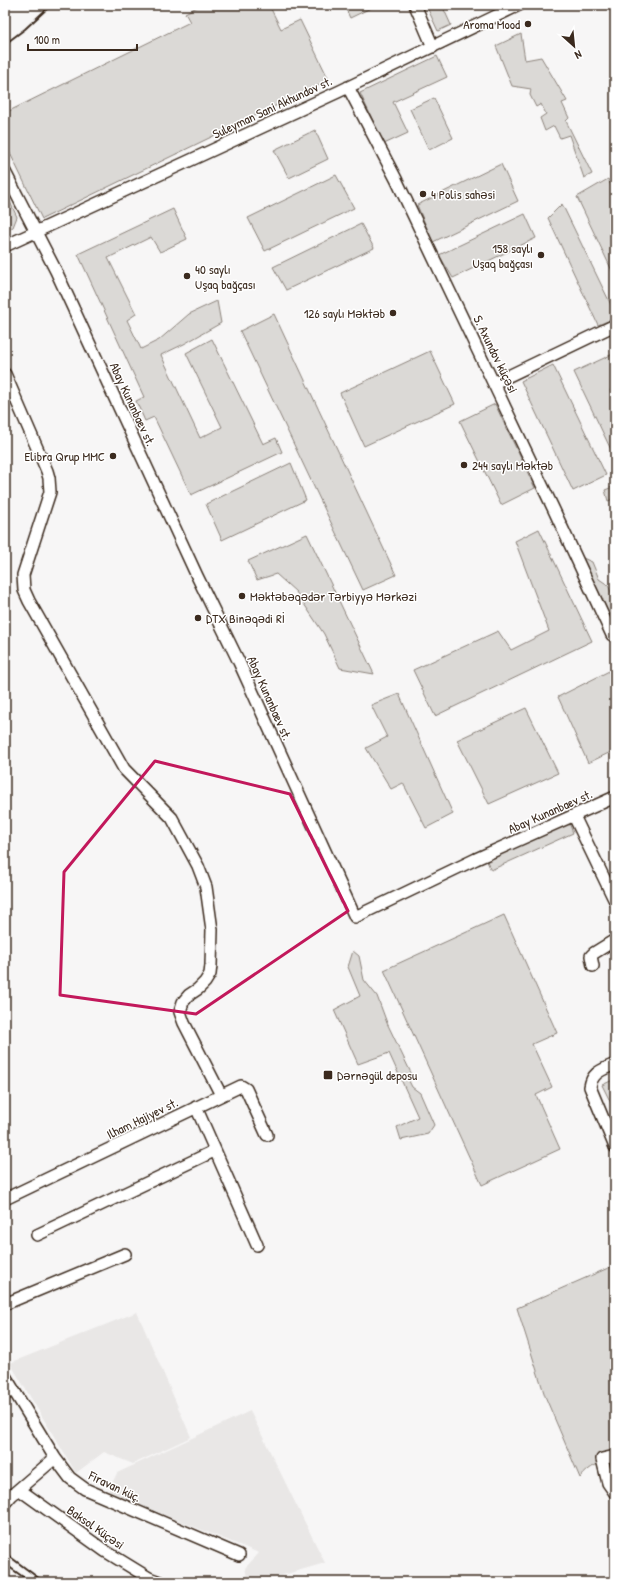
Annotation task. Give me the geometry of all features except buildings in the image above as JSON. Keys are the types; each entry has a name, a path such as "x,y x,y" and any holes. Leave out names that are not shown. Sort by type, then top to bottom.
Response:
{"street":[{"path":"415,5 433,47"},
{"name":"Suleyman Sani Akhundov st.","path":"5,246 348,87 519,5"},
{"name":"S. Axundov küçəsi","path":"348,87 396,179 612,635"},
{"path":"5,172 36,232"},
{"name":"Abay Kunanbaev st.","path":"36,232 59,278 197,576 239,662 356,917 476,859 615,797"},
{"path":"494,384 615,324"},
{"path":"5,374 47,471 50,483 49,497 23,575 24,590 124,770 172,818 198,866 206,887 212,930 210,974 205,982 183,1002 180,1012 184,1023 221,1095"},
{"path":"574,816 615,900"},
{"path":"594,966 591,956 615,940"},
{"path":"615,1064 596,1073 591,1080 590,1087 615,1147"},
{"name":"Ilham Hajiyev st.","path":"5,1199 241,1086 246,1089 267,1135"},
{"path":"196,1107 214,1151 257,1245"},
{"path":"37,1235 214,1151"},
{"path":"5,1304 125,1254"},
{"name":"Firavan küç.","path":"5,1376 9,1392 55,1458 70,1478 85,1490 239,1555"},
{"path":"615,1456 602,1459 608,1483 615,1493"},
{"path":"5,1503 12,1495 20,1490 55,1458"},
{"name":"Baksol Küçəsi","path":"20,1490 105,1551 149,1578 160,1582"}],"highlighted area":[{"path":"155,761 290,794 348,911 196,1014 60,995 64,872"}],"shaded area":[{"path":"201,5 269,5 281,29 300,20 329,80 42,219 5,143 5,113 190,22 185,13"},
{"path":"344,5 377,5 350,18"},
{"path":"426,5 442,5 451,25 438,31"},
{"path":"521,34 525,60 541,57 567,101 562,103 569,118 566,121 592,174 584,178 569,135 560,138 554,126 545,131 540,118 546,114 541,104 536,107 530,95 531,89 512,86 496,46"},
{"path":"437,56 447,77 393,102 408,133 384,144 360,93"},
{"path":"434,98 453,138 429,150 410,109"},
{"path":"315,130 328,159 289,178 274,150"},
{"path":"501,164 518,201 433,242 417,205"},
{"path":"336,175 354,208 265,251 248,218"},
{"path":"608,179 615,194 615,277 577,197"},
{"path":"5,191 17,217 13,227 5,232"},
{"path":"562,204 615,313 615,318 598,325 548,218"},
{"path":"173,209 187,239 160,252 151,237 108,258 136,314 127,320 141,349 159,340 189,314 217,301 221,323 161,355 200,438 222,427 186,353 212,339 263,444 276,438 282,452 191,495 154,417 145,421 136,401 144,397 78,254"},
{"path":"525,214 536,238 453,278 439,255"},
{"path":"361,224 374,248 286,290 273,267"},
{"path":"274,314 396,575 363,590 240,331"},
{"path":"430,351 455,404 364,446 340,393"},
{"path":"615,353 615,387 610,390 615,401 614,456 574,372"},
{"path":"553,365 606,475 573,491 521,381"},
{"path":"495,404 535,488 501,505 460,421"},
{"path":"291,463 306,500 222,540 206,504"},
{"path":"615,486 615,498 608,501 605,490"},
{"path":"539,529 592,641 435,716 413,670 498,631 511,650 549,631 515,541"},
{"path":"307,534 374,674 340,668 324,634 296,592 276,574 257,580 248,561"},
{"path":"576,545 583,558 592,562 599,579 608,585 615,602 615,612 600,619 566,549"},
{"path":"615,668 615,750 588,763 558,697"},
{"path":"399,694 453,814 426,828 403,783 391,789 366,748 387,737 371,705"},
{"path":"526,708 558,773 489,804 457,740"},
{"path":"568,820 573,833 491,870 485,857"},
{"path":"504,915 557,1033 532,1044 552,1087 536,1095 560,1149 482,1185 384,970"},
{"path":"353,951 359,956 364,980 377,996 387,1023 412,1075 409,1081 412,1087 420,1093 434,1125 428,1134 401,1140 397,1127 418,1117 389,1053 358,1064 334,1010 360,996 348,967"},
{"path":"615,1079 615,1106 613,1107 602,1085"},
{"path":"615,1265 615,1460 595,1465 580,1478 545,1396 517,1308"},
{"path":"137,1312 191,1437 133,1464 104,1452 76,1473 10,1363"},
{"path":"250,1411 325,1563 259,1582 248,1582 245,1568 259,1553 108,1492 117,1473"}],"railway":[{"path":"5,44 25,29 51,5"},
{"path":"5,1553 44,1582"},
{"path":"5,1564 30,1582"}],"place":[{"name":"Aroma Mood","path":"528,24"},
{"name":"4 Polis sahəsi","path":"423,194"},
{"name":"158 saylı Uşaq bağçası","path":"541,255"},
{"name":"40 saylı Uşaq bağçası","path":"187,276"},
{"name":"126 saylı Məktəb","path":"393,313"},
{"name":"Elibra Qrup MMC","path":"113,456"},
{"name":"244 saylı Məktəb","path":"464,465"},
{"name":"Məktəbəqədər Tərbiyyə Mərkəzi","path":"242,596"},
{"name":"DTX Binəqədi Rİ","path":"198,618"},
{"name":"Dərnəgül deposu","path":"328,1075"}]}
